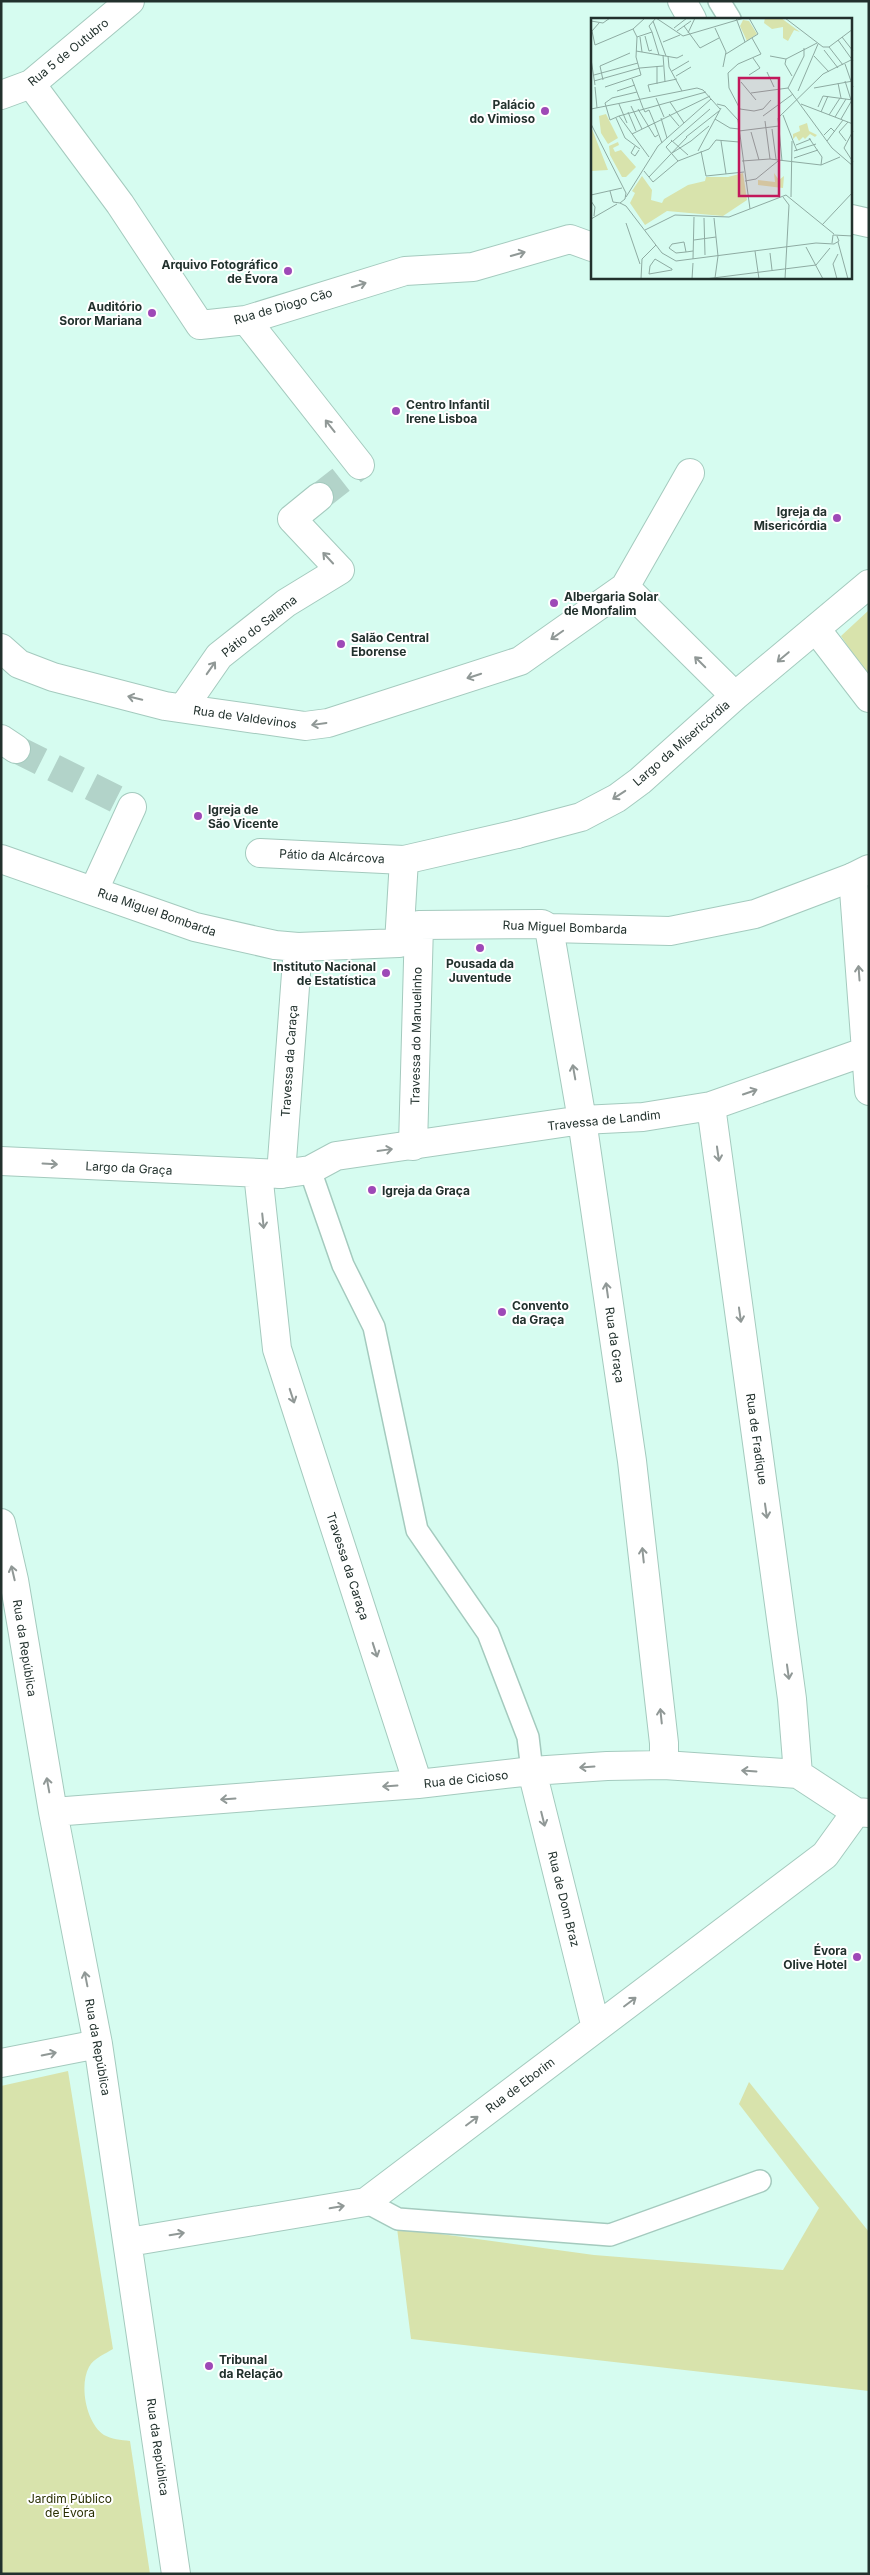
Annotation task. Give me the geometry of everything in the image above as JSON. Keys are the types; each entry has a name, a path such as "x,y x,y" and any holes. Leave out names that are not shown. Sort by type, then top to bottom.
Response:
{"street":[{"name":"Rua 5 de Outubro","path":"1,95 31,84 130,1"},
{"path":"682,1 691,18"},
{"name":"Rua de Diogo Cão","path":"31,84 120,204 200,325 246,320 405,270 473,267 570,239 591,247"},
{"path":"852,219 869,223"},
{"path":"246,320 360,465"},
{"path":"626,587 690,473"},
{"name":"Pátio do Salema","path":"183,708 219,656 286,603 340,570 292,519 319,497"},
{"name":"Largo da Misericórdia","path":"404,860 517,834 580,817 616,798 640,781 735,696 869,584"},
{"name":"Rua de Valdevinos","path":"1,648 19,664 53,677 183,708 305,726 320,724 520,661 626,587"},
{"name":"Largo da Misericórdia","path":"626,587 735,696"},
{"path":"825,622 869,698"},
{"path":"94,890 132,807"},
{"name":"Pátio da Alcárcova","path":"260,853 404,860"},
{"name":"Rua Miguel Bombarda","path":"1,859 94,890 195,927 243,939 298,947 409,934 542,924 549,928 670,930 755,914 861,873"},
{"name":"Travessa do Manuelinho","path":"404,860 409,934 413,1146"},
{"path":"861,873 864,1052 869,1091"},
{"name":"Rua da Graça","path":"549,928 582,1120 632,1461 664,1743 664,1765"},
{"name":"Travessa da Caraça","path":"298,947 270,1174 277,1349 418,1784"},
{"name":"Travessa de Landim","path":"336,1156 582,1120 643,1117 711,1106 864,1052"},
{"name":"Rua de Fradique","path":"711,1106 792,1699 798,1774"},
{"name":"Largo da Graça","path":"1,1161 270,1174 310,1170 336,1156"},
{"name":"Rua da República","path":"1,1523 14,1580 53,1812 98,2044 129,2242 176,2574"},
{"name":"Rua de Cicioso","path":"53,1812 418,1784 532,1771 606,1766 664,1765 798,1774 862,1812"},
{"name":"Rua de Dom Braz","path":"532,1771 596,2028"},
{"name":"Rua de Eborim","path":"129,2242 366,2202 825,1855 862,1812"},
{"path":"1,2063 98,2044"}],"lane":[{"path":"719,1 729,18"},
{"path":"310,1170 343,1265 374,1327 417,1530 488,1633 528,1737 532,1771"},
{"path":"366,2202 398,2219 610,2234 760,2181"}],"green space":[{"path":"869,610 869,678 841,636"},
{"name":"Jardim Público de Évora","path":"68,2071 113,2349 97,2359 89,2367 85,2384 86,2403 93,2422 104,2435 130,2441 150,2574 1,2574 1,2086"},
{"path":"749,2082 869,2232 869,2391 411,2339 397,2228 594,2255 783,2270 819,2208 739,2104"}],"tunnel":[{"path":"319,497 360,465"},
{"path":"16,749 132,807"}],"place":[{"name":"Palácio do Vimioso","path":"545,111"},
{"name":"Arquivo Fotográfico de Évora","path":"288,271"},
{"name":"Auditório Soror Mariana","path":"152,313"},
{"name":"Centro Infantil Irene Lisboa","path":"396,411"},
{"name":"Igreja da Misericórdia","path":"837,518"},
{"name":"Albergaria Solar de Monfalim","path":"554,603"},
{"name":"Salão Central Eborense","path":"341,644"},
{"name":"Igreja de São Vicente","path":"198,816"},
{"name":"Pousada da Juventude","path":"480,948"},
{"name":"Instituto Nacional de Estatística","path":"386,973"},
{"name":"Igreja da Graça","path":"372,1190"},
{"name":"Convento da Graça","path":"502,1312"},
{"name":"Évora Olive Hotel","path":"857,1957"},
{"name":"Tribunal da Relação","path":"209,2366"}]}
